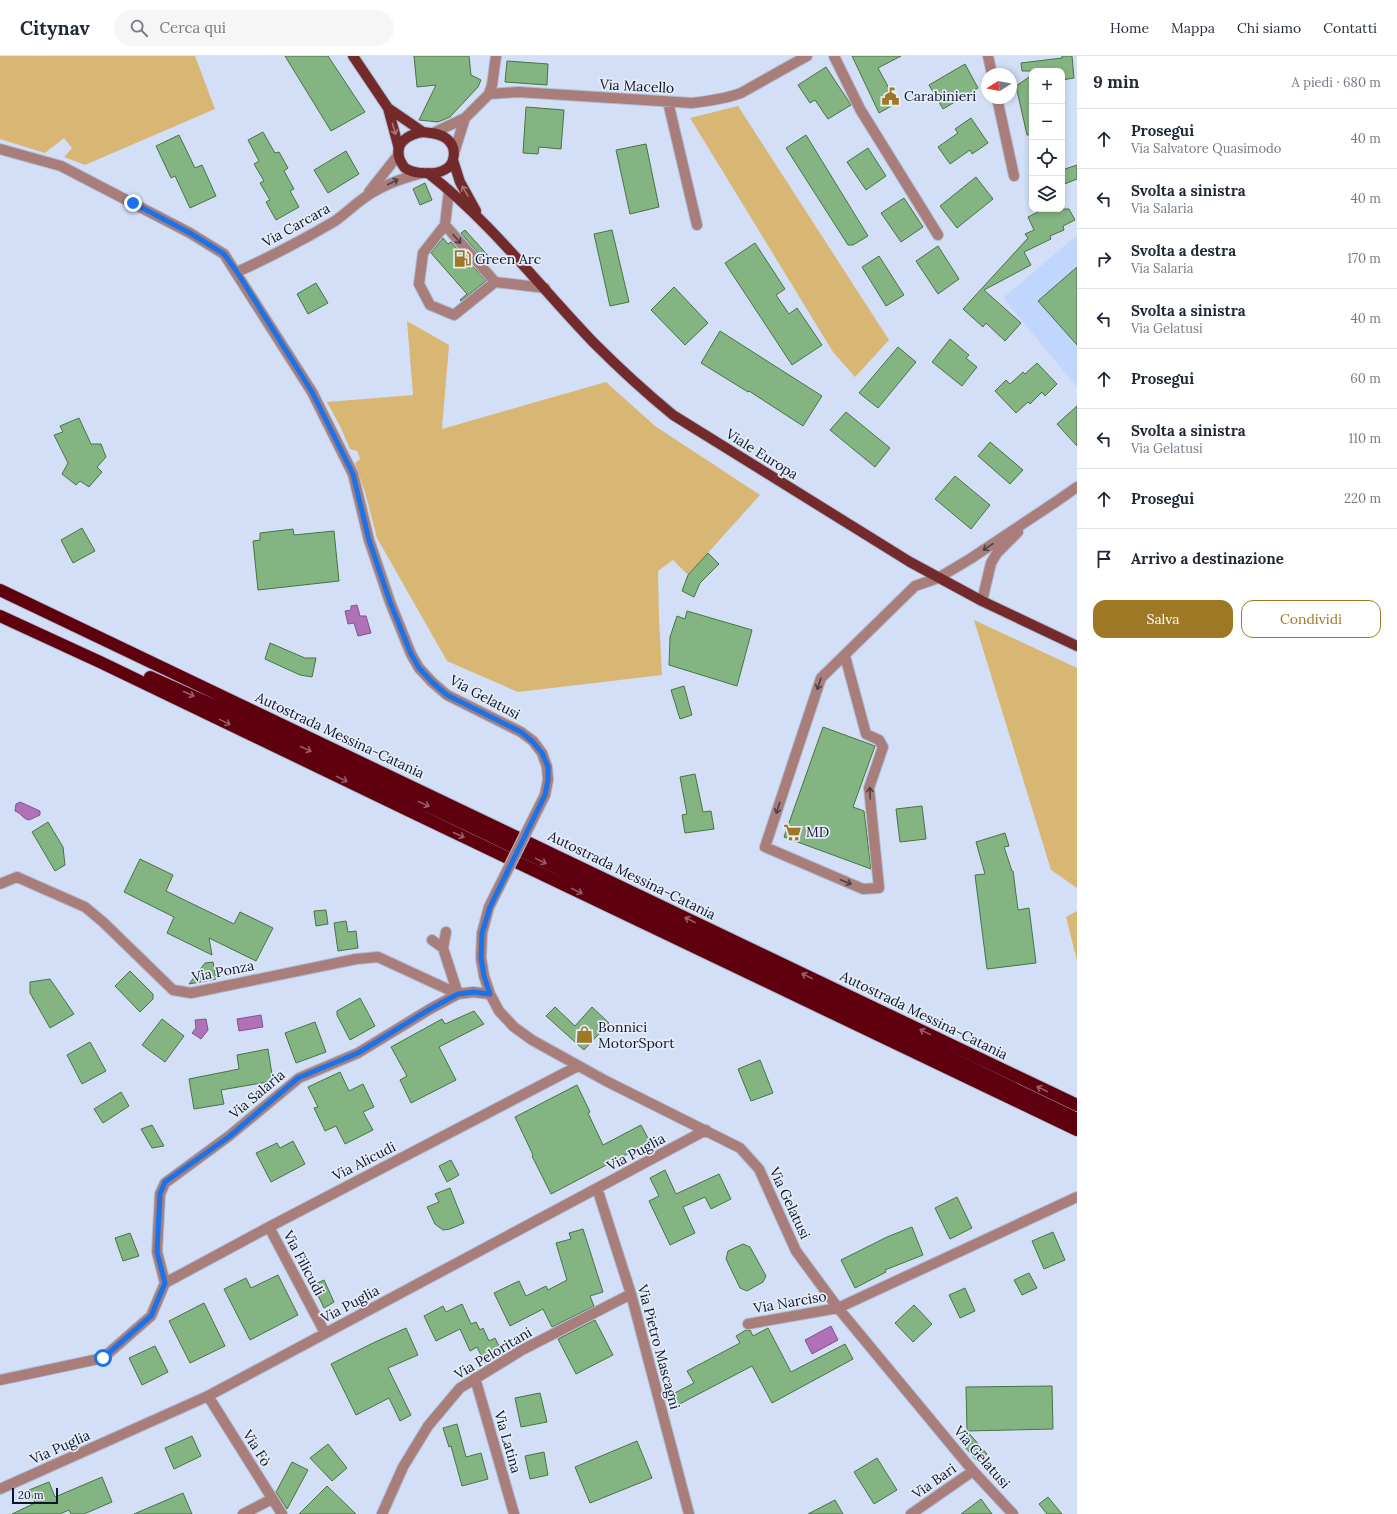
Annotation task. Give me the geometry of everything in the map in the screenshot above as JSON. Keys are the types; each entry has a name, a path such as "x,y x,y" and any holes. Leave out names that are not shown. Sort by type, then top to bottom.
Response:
{"highway":[{"name":"Autostrada Messina-Catania","path":"0,590 1077,1106"},
{"path":"0,609 226,711 436,810 1077,1119"},
{"path":"0,616 100,662 1077,1130"}],"main road":[{"path":"353,56 388,108 402,163 405,168 426,173 436,173 445,170 449,166 454,156"},
{"path":"388,108 428,132 447,139 452,146 460,182 481,220"},
{"path":"399,152 402,140 409,135 428,132"},
{"path":"426,173 449,190 481,220"},
{"name":"Viale Europa","path":"481,220 594,343 645,392 673,415 938,578 982,601 1077,646"}],"street":[{"path":"428,132 465,118 489,94 492,85 496,56"},
{"name":"Via Macello","path":"489,94 518,92 692,103 730,97 741,93 807,56"},
{"path":"834,56 860,109 938,235"},
{"path":"988,56 991,68"},
{"path":"668,102 697,225"},
{"path":"998,104 1014,176"},
{"path":"454,156 465,118"},
{"name":"Via Gelatusi","path":"0,149 61,166 190,233 224,254 237,272 312,392 353,474 369,540 390,602 411,654 419,668 447,695 521,732 533,742 542,753 548,767 548,780 545,795 490,907 482,933 481,958 484,976 490,994 499,1011 514,1027 532,1040 578,1066 740,1148 759,1168 796,1251 838,1308 973,1471 1013,1514"},
{"path":"366,197 392,165 399,152"},
{"path":"366,197 402,178 426,173"},
{"path":"449,190 445,225 423,253 419,284 430,305 454,315 494,282"},
{"name":"Via Carcara","path":"237,272 278,252 336,220 366,197"},
{"path":"445,225 494,282 545,288"},
{"path":"844,656 866,734 880,740 883,747 869,788 879,888 863,890 765,847 821,678 915,586 938,578 970,559 1077,487"},
{"path":"982,601 990,563 997,553 1031,518"},
{"name":"Via Ponza","path":"0,884 17,877 85,907 103,922 172,990 191,992 356,959 378,957 458,994"},
{"path":"446,932 443,948 458,994"},
{"path":"432,940 443,948"},
{"name":"Via Salaria","path":"165,1283 157,1252 160,1194 165,1182 230,1136 298,1078 358,1053 430,1009 458,994 473,992 490,994"},
{"name":"Via Alicudi","path":"165,1283 269,1227 578,1066"},
{"name":"Via Puglia","path":"0,1489 208,1396 706,1130"},
{"name":"Via Pietro Mascagni","path":"597,1188 631,1294 688,1514"},
{"name":"Via Narciso","path":"748,1324 838,1308 1077,1197"},
{"name":"Via Filicudi","path":"269,1227 325,1333"},
{"path":"0,1380 103,1358 151,1316 165,1283"},
{"name":"Via Peloritani","path":"382,1514 403,1467 428,1426 460,1388 522,1350 631,1294"},
{"name":"Via Latina","path":"475,1378 514,1514"},
{"name":"Via Fò","path":"208,1396 282,1514"},
{"name":"Via Bari","path":"912,1514 973,1471"},
{"path":"243,1514 272,1499"}],"shaded area":[{"path":"0,56 195,56 215,109 85,165 64,157 72,148 64,138 45,153 0,139"},
{"path":"738,106 889,340 855,377 833,352 690,118"},
{"path":"1077,235 1077,387 1003,298"},
{"path":"407,321 449,345 442,429 606,382 655,426 760,495 688,575 673,560 658,571 662,675 518,692 447,661 377,538 365,492 355,463 360,459 357,451 350,449 327,402 413,395"},
{"path":"357,605 360,616 366,616 371,633 358,636 354,623 348,624 345,611 351,610 351,606"},
{"path":"974,620 1077,668 1077,888 1051,870"},
{"path":"20,802 40,811 40,815 29,820 25,818 15,811 16,804"},
{"path":"1077,911 1077,961 1066,917"},
{"path":"261,1015 263,1027 239,1031 237,1019"},
{"path":"206,1019 208,1030 201,1039 192,1033 196,1028 195,1020"},
{"path":"831,1326 838,1340 812,1354 805,1340"}],"building":[{"path":"285,56 328,56 365,112 331,131"},
{"path":"414,56 469,56 471,75 481,80 478,87 450,117 438,122 419,120 436,85 417,87"},
{"path":"852,56 901,56 878,68 897,103 879,113"},
{"path":"1062,56 1072,56 1074,78 1065,80 1065,68 1029,68 1029,71 1022,71 1021,63 1062,58"},
{"path":"507,61 548,64 547,85 505,82"},
{"path":"965,64 978,88 943,109 929,85"},
{"path":"826,67 851,105 828,119 815,100 810,103 798,85"},
{"path":"1029,77 1029,135 1027,135 1017,85"},
{"path":"526,107 564,110 561,149 539,147 538,154 523,153"},
{"path":"971,118 988,143 972,154 970,150 950,164 938,147 958,133 955,129"},
{"path":"263,132 275,153 279,152 288,168 284,171 294,189 290,191 299,207 276,220 266,202 270,200 260,183 264,181 254,164 259,161 248,140"},
{"path":"179,135 195,168 202,165 216,196 190,208 175,176 171,178 156,146"},
{"path":"806,135 868,236 853,245 848,245 786,148"},
{"path":"646,144 659,207 630,214 616,150"},
{"path":"868,148 886,176 866,190 847,162"},
{"path":"346,151 359,174 328,193 314,170"},
{"path":"1077,165 1077,179 1065,184 1065,169"},
{"path":"976,177 993,199 957,228 940,206"},
{"path":"425,183 432,200 420,205 413,189"},
{"path":"904,198 923,227 901,242 881,213"},
{"path":"1065,209 1069,209 1075,220 1063,226 1064,230 1050,236 1051,239 1024,252 1031,265 984,290 1021,323 1005,341 986,323 983,327 963,309 1028,238 1025,234 1034,230 1028,217 1038,212 1065,212"},
{"path":"465,230 492,260 487,264 461,233"},
{"path":"612,230 629,302 610,306 594,234"},
{"path":"443,238 448,244 451,242 486,281 461,301 460,300 467,294 431,253"},
{"path":"755,243 785,289 776,295 789,314 797,308 822,345 792,365 725,263"},
{"path":"938,246 959,279 938,294 916,261"},
{"path":"879,256 904,295 886,306 862,267"},
{"path":"1077,267 1077,345 1038,301"},
{"path":"316,283 328,303 308,314 297,294"},
{"path":"674,287 708,323 685,345 651,310"},
{"path":"720,331 822,396 803,426 749,391 748,392 701,363"},
{"path":"950,339 969,355 966,358 977,367 962,386 932,362"},
{"path":"898,347 916,362 878,408 859,393"},
{"path":"1037,363 1057,384 1045,396 1042,392 1030,404 1028,402 1016,413 995,391 1006,380 1010,384 1023,372 1025,374"},
{"path":"1077,406 1077,446 1057,424"},
{"path":"846,412 890,448 875,467 830,430"},
{"path":"79,418 91,444 101,444 106,457 97,467 102,472 89,487 80,481 76,485 62,474 68,463 54,435 63,432 60,426"},
{"path":"990,442 1023,470 1010,484 978,456"},
{"path":"955,476 990,505 971,529 935,499"},
{"path":"82,528 95,551 73,563 61,540"},
{"path":"293,529 294,535 334,531 339,581 258,590 253,541 260,540 260,533"},
{"path":"708,553 719,564 700,583 694,597 682,591 688,575"},
{"path":"687,611 752,630 737,686 669,665 670,637 677,616 685,619"},
{"path":"270,643 305,658 316,658 312,677 300,675 265,659"},
{"path":"684,686 692,715 680,719 671,690"},
{"path":"823,727 875,746 853,807 864,811 871,869 784,837"},
{"path":"695,774 703,812 711,811 714,829 685,833 682,815 687,814 680,777"},
{"path":"922,806 926,839 900,842 896,809"},
{"path":"48,822 63,847 65,865 55,871 32,832"},
{"path":"1005,833 1009,846 1004,847 1013,871 1018,910 1029,908 1036,963 987,969 975,875 985,874 976,842"},
{"path":"140,859 173,875 166,891 234,924 240,912 273,928 256,961 209,938 212,955 167,933 174,917 124,892"},
{"path":"326,910 328,924 316,926 314,911"},
{"path":"346,921 348,932 356,931 358,948 338,951 334,923"},
{"path":"213,962 216,979 189,984 205,963"},
{"path":"130,971 153,994 153,999 140,1012 115,986"},
{"path":"50,979 74,1014 50,1028 30,993 30,982"},
{"path":"360,998 375,1026 350,1040 337,1015 337,1011"},
{"path":"555,1007 575,1026 592,1007 609,1023 584,1050 546,1016"},
{"path":"474,1011 484,1024 439,1047 456,1080 411,1103 400,1080 407,1076 391,1047 442,1019 445,1024"},
{"path":"162,1019 184,1036 165,1062 142,1045"},
{"path":"315,1022 326,1052 296,1063 285,1033"},
{"path":"90,1042 106,1071 82,1084 67,1055"},
{"path":"268,1049 273,1081 221,1090 224,1104 194,1109 189,1079 239,1069 237,1055"},
{"path":"760,1060 773,1093 751,1101 738,1069"},
{"path":"340,1072 349,1091 363,1084 374,1107 363,1112 373,1130 345,1144 336,1126 325,1131 314,1108 318,1107 308,1087"},
{"path":"577,1085 603,1145 641,1125 650,1142 551,1194 515,1117"},
{"path":"121,1092 129,1106 103,1123 94,1109"},
{"path":"152,1125 164,1146 152,1148 141,1129"},
{"path":"293,1141 305,1164 271,1182 256,1153 277,1143 280,1148"},
{"path":"451,1160 459,1175 447,1182 439,1166"},
{"path":"665,1170 676,1194 719,1174 731,1199 711,1209 705,1197 683,1207 695,1233 670,1245 649,1201 659,1196 650,1178"},
{"path":"450,1188 464,1223 450,1229 443,1230 435,1224 427,1207 439,1202 435,1194"},
{"path":"957,1197 972,1228 950,1239 935,1208"},
{"path":"912,1227 923,1255 885,1270 886,1272 855,1288 841,1260 887,1237"},
{"path":"583,1229 603,1292 590,1296 594,1306 552,1327 543,1309 510,1326 494,1293 519,1281 526,1296 546,1286 548,1290 567,1280 556,1243 571,1239 569,1233"},
{"path":"1053,1232 1065,1260 1044,1269 1032,1241"},
{"path":"130,1233 139,1256 123,1261 115,1238"},
{"path":"743,1244 750,1247 766,1276 763,1282 747,1291 740,1288 726,1259 728,1251"},
{"path":"1029,1273 1037,1288 1022,1295 1014,1280"},
{"path":"278,1275 298,1315 250,1340 224,1289 246,1278 251,1288"},
{"path":"324,1280 334,1302 324,1308 313,1285"},
{"path":"965,1288 975,1311 960,1318 949,1295"},
{"path":"204,1303 225,1346 190,1363 169,1321"},
{"path":"462,1304 471,1324 476,1322 480,1330 483,1328 489,1341 495,1338 503,1354 485,1363 477,1347 470,1351 460,1329 436,1341 424,1316 443,1306 446,1312"},
{"path":"914,1305 932,1324 913,1342 895,1323"},
{"path":"595,1320 613,1355 576,1374 558,1339"},
{"path":"406,1328 418,1355 388,1368 411,1415 400,1421 389,1398 356,1415 331,1364"},
{"path":"768,1328 791,1372 845,1344 853,1359 772,1403 752,1366 672,1408 669,1396 694,1383 687,1371 740,1343 736,1336 746,1330 750,1330 753,1336"},
{"path":"155,1346 168,1372 142,1385 129,1358"},
{"path":"1052,1386 1053,1429 967,1431 966,1387"},
{"path":"540,1393 547,1422 521,1427 515,1398"},
{"path":"457,1424 466,1457 481,1453 488,1479 462,1486 451,1446 449,1447 443,1428"},
{"path":"967,1431 987,1454 978,1462 958,1439"},
{"path":"192,1436 201,1456 174,1469 165,1448"},
{"path":"637,1441 652,1478 590,1503 575,1467"},
{"path":"328,1444 347,1468 332,1481 310,1458"},
{"path":"544,1452 548,1475 530,1479 525,1456"},
{"path":"877,1458 897,1490 874,1504 854,1472"},
{"path":"292,1462 308,1470 287,1509 276,1492"},
{"path":"102,1477 112,1502 84,1514 71,1514 69,1510 60,1514 12,1514 35,1503 29,1490 49,1482 55,1497"},
{"path":"327,1486 356,1514 299,1514"},
{"path":"183,1493 192,1514 134,1514"},
{"path":"1048,1497 1062,1514 1047,1514 1039,1504"},
{"path":"981,1499 992,1514 961,1514"},
{"path":"835,1500 843,1514 808,1514"}],"place":[{"name":"Carabinieri","path":"891,96"},
{"name":"Green Arc","path":"462,259"},
{"name":"MD","path":"793,832"},
{"name":"Bonnici MotorSport","path":"585,1035"}],"route":[{"path":"103,1358 151,1316 165,1283 157,1252 160,1194 165,1182 230,1136 298,1078 358,1053 430,1009 458,994 473,992 490,994 484,976 481,958 482,933 490,907 545,795 548,780 548,767 542,753 533,742 521,732 462,704 447,695 419,668 411,654 390,602 369,540 353,474 312,392 237,272 224,254 190,233 133,203"}]}
